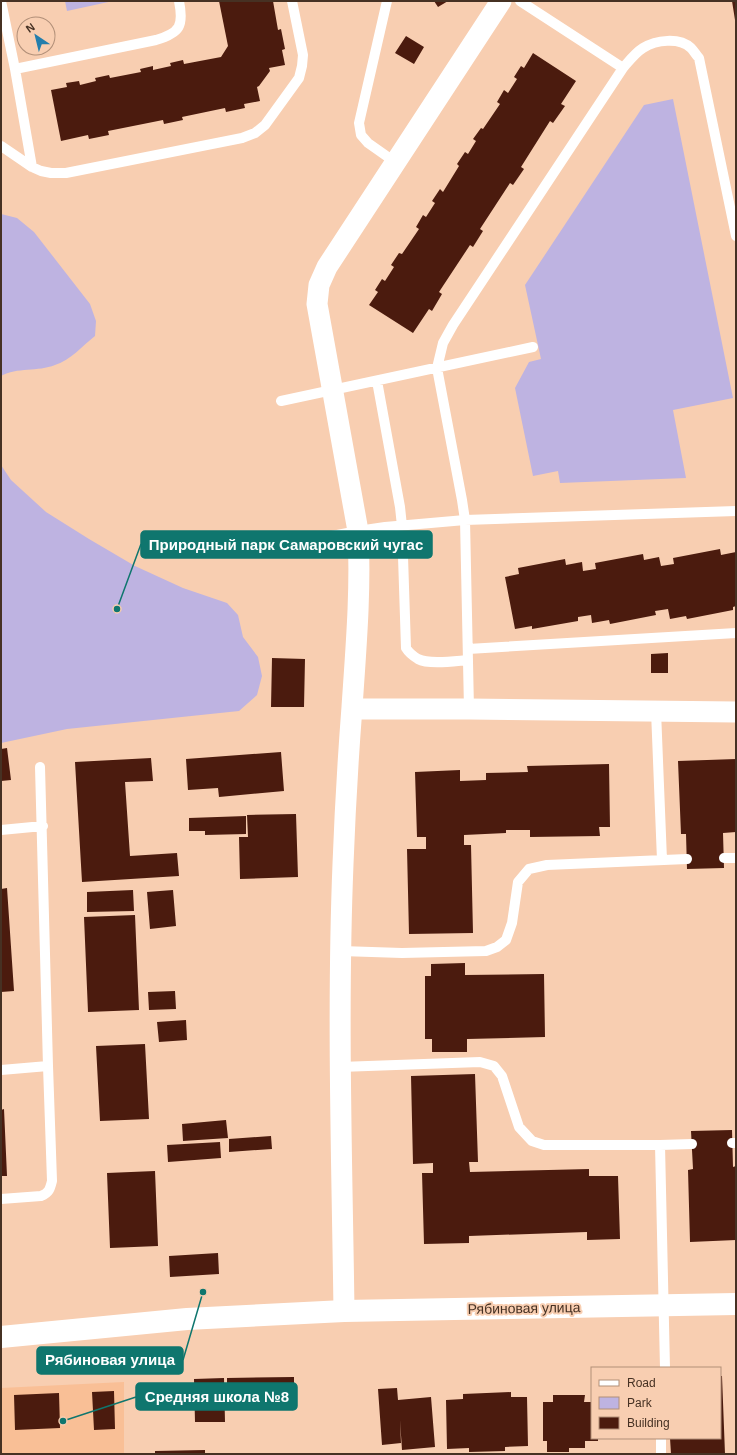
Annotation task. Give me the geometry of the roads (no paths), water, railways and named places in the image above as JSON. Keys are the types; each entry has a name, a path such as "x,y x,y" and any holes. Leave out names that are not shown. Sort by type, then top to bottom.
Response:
{"street":[{"path":"344,1311 340,1067 341,951 344,858 359,612 359,564 358,531 317,304 319,285 327,267 501,1"},
{"path":"352,709 736,712"},
{"name":"Рябиновая улица","path":"1,1337 187,1319 344,1311 736,1304"}],"lane":[{"path":"1,1 15,69 32,167"},
{"path":"15,69 169,36 176,30 181,22 179,1"},
{"path":"1,146 32,167 51,173 66,173 242,138 256,133 264,125 299,78 303,55 292,1"},
{"path":"387,1 359,123 361,135 368,143 395,162"},
{"path":"520,1 622,68"},
{"path":"469,709 465,520 436,368 443,343 453,326 622,68 644,47 659,42 678,41 690,48 699,58 736,236"},
{"path":"281,401 533,347"},
{"path":"377,381 400,507 406,648 419,660 429,662 468,660"},
{"path":"311,540 358,531 465,520 736,511"},
{"path":"468,649 736,633"},
{"path":"656,711 662,860"},
{"path":"1,1199 41,1196 47,1194 52,1181 43,826 40,767"},
{"path":"1,830 43,826"},
{"path":"724,858 736,858"},
{"path":"341,951 402,953 486,951 497,947 506,940 512,923 518,882 529,869 547,865 687,859"},
{"path":"340,1067 480,1062 494,1066 502,1076 519,1127 532,1142 544,1145 692,1144"},
{"path":"1,1070 48,1066"},
{"path":"660,1145 665,1367"},
{"path":"661,1439 661,1454"}],"place":[{"name":"Природный парк Самаровский чугас","path":"117,609"},
{"name":"Рябиновая улица","path":"203,1292"},
{"name":"Средняя школа №8","path":"63,1421"}]}
